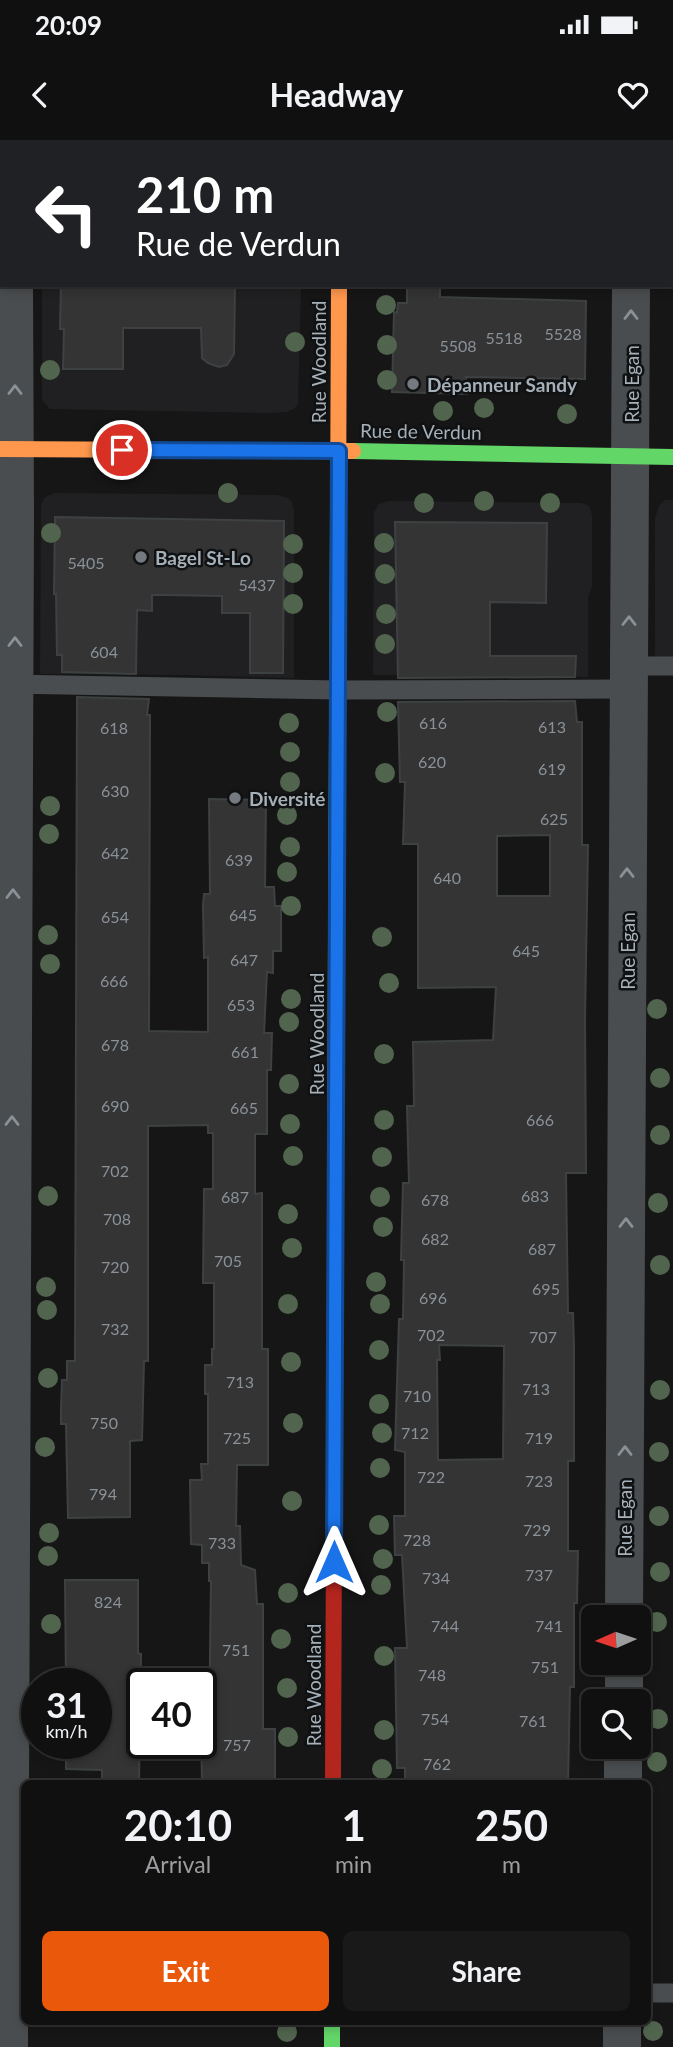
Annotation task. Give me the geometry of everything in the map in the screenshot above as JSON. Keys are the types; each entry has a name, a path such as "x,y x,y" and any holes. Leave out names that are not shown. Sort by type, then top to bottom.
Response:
{"street":[{"path":"9,2047 7,684 8,449 14,287"},
{"name":"Rue Woodland","path":"333,1780 340,287"},
{"name":"Rue Egan","path":"624,1605 631,287"},
{"name":"Rue de Verdun","path":"8,449 673,457"},
{"path":"623,1759 623,1780"},
{"path":"332,2025 332,2047"},
{"path":"622,2025 622,2047"}],"lane":[{"path":"7,684 338,690 629,677 673,666"},
{"path":"651,1993 673,1993"}],"shaded area":[{"path":"42,287 301,287 298,404 294,409 270,413 50,409 42,400"},
{"path":"54,493 277,495 288,498 294,511 294,678 40,674 41,506 44,498"},
{"path":"665,500 673,500 673,659 655,659 655,518 659,506"},
{"path":"389,501 587,505 592,516 588,677 373,675 374,512 379,504"}],"building":[{"path":"61,287 235,287 234,354 227,365 219,367 202,358 201,328 123,328 123,369 63,369 64,329 60,329"},
{"path":"407,287 440,287 440,297 586,301 585,379 466,377 467,394 392,392 394,312 397,313 398,303 407,303"},
{"path":"55,517 284,521 283,673 250,673 250,613 222,613 222,596 165,595 152,595 152,611 137,610 136,674 62,672 62,655 57,655 54,594"},
{"path":"395,522 547,523 546,603 490,602 490,656 576,656 575,677 398,678"},
{"path":"77,697 149,699 149,1031 208,1032 208,957 204,958 203,905 204,894 210,894 209,799 266,800 265,887 274,887 275,906 281,906 281,951 273,951 273,973 267,972 264,1033 272,1033 271,1070 267,1070 267,1134 255,1134 255,1194 262,1193 262,1349 268,1349 268,1465 237,1465 236,1526 240,1526 241,1565 255,1570 257,1604 263,1604 263,1729 275,1729 275,1780 202,1780 202,1759 217,1759 217,1668 210,1668 211,1581 209,1563 202,1563 202,1545 191,1544 190,1480 202,1480 201,1464 208,1464 208,1394 205,1394 205,1365 212,1365 214,1349 214,1283 203,1283 204,1189 213,1189 213,1133 208,1133 208,1125 148,1126 148,1361 144,1361 142,1440 130,1441 130,1517 68,1518 66,1424 61,1424 62,1380 67,1380 67,1361 75,1361"},
{"path":"575,701 577,722 582,722 582,845 588,845 586,1173 566,1173 568,1313 573,1313 574,1345 574,1461 568,1461 568,1551 578,1551 568,1780 405,1780 405,1768 397,1768 395,1648 407,1648 402,1555 395,1555 394,1516 405,1516 405,1452 395,1450 399,1319 403,1319 403,1183 409,1183 407,1106 414,1106 413,1042 493,1040 496,987 418,988 418,844 403,844 405,782 400,782 398,702","holes":["550,835 550,896 497,896 497,836","439,1345 504,1346 503,1459 438,1460"]},
{"path":"65,1580 138,1580 138,1653 141,1654 141,1668 126,1668 126,1759 139,1759 139,1780 102,1780 102,1770 66,1769 66,1759 112,1759 112,1668 66,1668"}],"traffic: fast":[{"path":"353,451 673,457"},
{"path":"336,940 338,524"},
{"path":"332,2025 332,2047"}],"traffic: slow":[{"path":"338,524 339,287"},
{"path":"0,449 353,451"},
{"path":"335,1271 336,940"}],"traffic: jam":[{"path":"333,1780 335,1271"}],"place":[{"name":"Dépanneur Sandy","path":"413,384"},
{"name":"Bagel St-Lo","path":"141,557"},
{"name":"Diversité","path":"235,798"}],"route":[{"path":"122,450 339,451 334,1562"}]}
